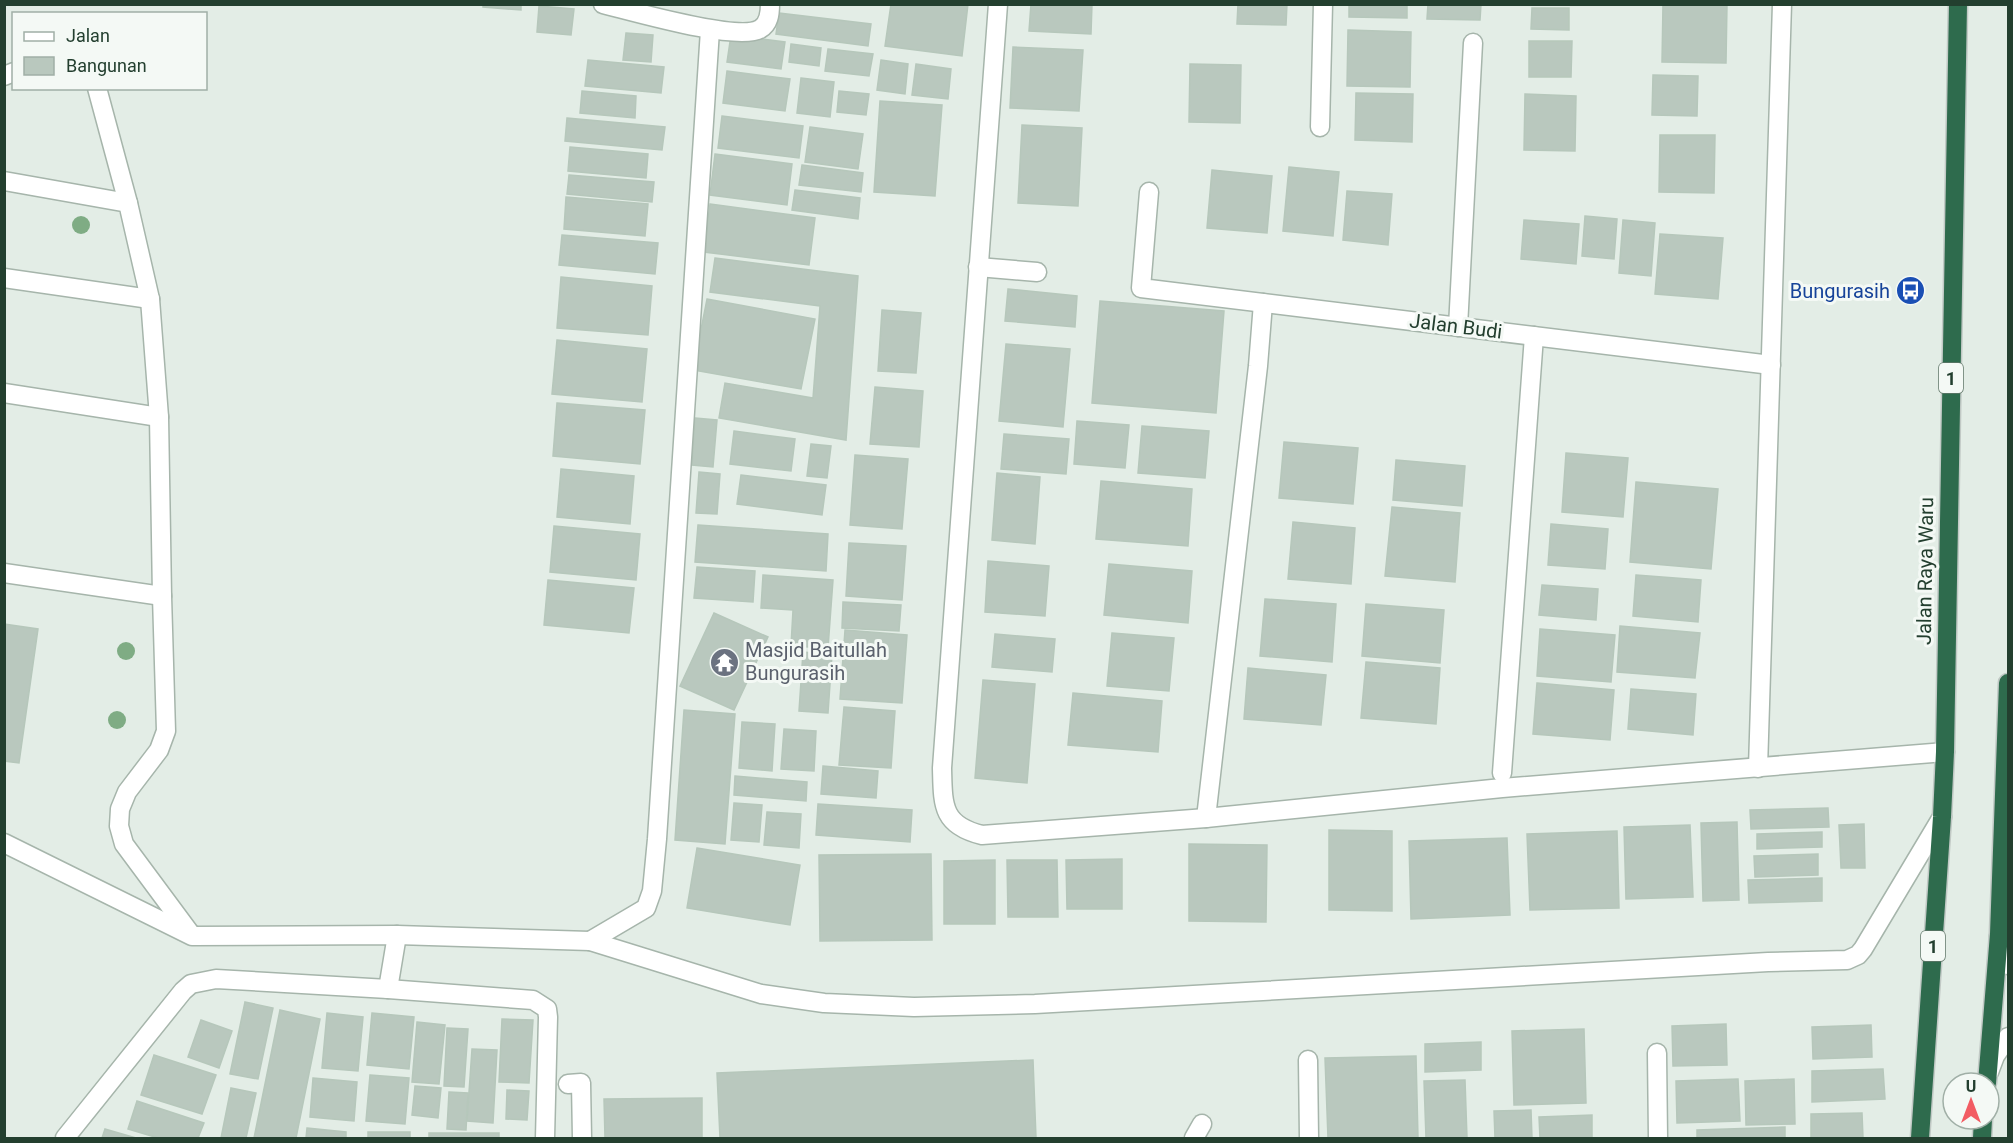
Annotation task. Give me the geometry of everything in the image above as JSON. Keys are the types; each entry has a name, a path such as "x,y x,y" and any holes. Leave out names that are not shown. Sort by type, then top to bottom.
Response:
{"highway":[{"name":"Jalan Raya Waru","path":"1920,1138 1945,752 1958,4"},
{"path":"1988,1071 1999,934 2008,683"}],"street":[{"path":"603,4 710,30 752,32 761,29 769,17 770,4"},
{"path":"998,4 942,768 946,811 954,824 982,835 1206,818 1490,789 1945,752"},
{"path":"1320,127 1323,4"},
{"path":"1758,768 1782,4"},
{"path":"590,941 646,908 652,891 710,30"},
{"path":"1458,327 1473,43"},
{"path":"98,90 128,203 150,299 159,417 166,731 159,750 127,792 120,809 119,826 124,844 192,936"},
{"path":"4,181 128,203"},
{"name":"Jalan Budi","path":"1149,192 1141,288 1771,365"},
{"path":"978,267 1037,272"},
{"path":"4,278 150,299"},
{"path":"1206,818 1263,303"},
{"path":"1502,773 1534,336"},
{"path":"4,393 159,417"},
{"path":"4,573 162,596"},
{"path":"4,843 192,936 397,935 590,941 761,994 824,1003 914,1006 1035,1004 1768,962 1846,960 1858,955 1863,949 1942,817"},
{"path":"1999,934 2008,965"},
{"path":"388,989 397,935"},
{"path":"65,1138 191,984 216,980 388,989 533,1000 547,1009 548,1017 545,1138"},
{"path":"1990,1071 1995,1056 2008,1037"},
{"path":"1657,1053 1658,1138"},
{"path":"1308,1060 1309,1138"},
{"path":"568,1084 581,1083 582,1138"}],"building":[{"path":"483,4 521,4 521,10 483,7"},
{"path":"891,4 968,4 962,56 885,46"},
{"path":"1031,4 1092,4 1091,34 1029,31"},
{"path":"1238,4 1287,4 1286,25 1237,24"},
{"path":"1349,4 1407,4 1407,18 1349,17"},
{"path":"1428,4 1481,4 1480,20 1427,19"},
{"path":"1663,4 1727,4 1726,63 1662,62"},
{"path":"539,6 574,9 571,35 537,32"},
{"path":"1532,8 1569,8 1569,30 1531,29"},
{"path":"779,13 871,24 868,46 776,34"},
{"path":"1348,30 1411,32 1410,87 1347,86"},
{"path":"626,33 653,35 651,62 623,60"},
{"path":"731,35 785,42 781,69 727,62"},
{"path":"1529,41 1572,41 1571,77 1529,77"},
{"path":"791,44 821,48 819,66 789,62"},
{"path":"1013,47 1083,50 1079,111 1010,108"},
{"path":"828,49 873,54 869,76 825,71"},
{"path":"588,60 664,67 661,93 585,86"},
{"path":"881,60 908,64 905,94 877,90"},
{"path":"916,64 951,69 948,99 912,95"},
{"path":"1190,64 1241,65 1240,123 1189,122"},
{"path":"727,71 790,79 785,111 723,103"},
{"path":"1653,75 1698,76 1697,116 1652,115"},
{"path":"801,78 834,82 830,117 797,113"},
{"path":"582,91 636,96 635,118 580,113"},
{"path":"839,91 869,94 866,115 837,112"},
{"path":"1356,93 1413,94 1412,142 1355,140"},
{"path":"1525,94 1576,96 1575,151 1524,150"},
{"path":"880,101 942,105 935,196 874,192"},
{"path":"722,116 803,126 799,158 718,148"},
{"path":"567,118 665,127 662,150 565,141"},
{"path":"1022,125 1082,128 1078,206 1018,203"},
{"path":"810,127 863,134 858,169 805,162"},
{"path":"1660,135 1715,135 1714,193 1659,192"},
{"path":"570,147 648,154 646,178 568,171"},
{"path":"715,154 792,164 787,205 710,195"},
{"path":"802,165 863,173 861,192 799,185"},
{"path":"1289,167 1339,172 1333,236 1283,231"},
{"path":"1212,170 1272,176 1267,233 1207,228"},
{"path":"569,175 654,182 652,202 567,194"},
{"path":"795,190 860,198 858,219 792,210"},
{"path":"1347,191 1392,194 1388,245 1343,240"},
{"path":"566,197 648,204 645,236 564,229"},
{"path":"710,204 815,218 809,265 704,252"},
{"path":"1585,216 1617,219 1614,259 1582,256"},
{"path":"1524,220 1579,224 1576,264 1521,259"},
{"path":"1623,220 1655,223 1651,276 1619,273"},
{"path":"1660,234 1723,238 1718,299 1655,294"},
{"path":"562,235 658,243 655,274 559,265"},
{"path":"715,258 858,276 846,440 719,418 725,383 813,398 820,306 710,292"},
{"path":"561,277 652,286 648,335 557,328"},
{"path":"1008,289 1077,296 1075,327 1005,321"},
{"path":"707,299 815,319 801,389 693,370"},
{"path":"1100,301 1224,311 1216,413 1092,403"},
{"path":"882,310 921,313 916,373 878,371"},
{"path":"557,340 647,349 642,402 552,394"},
{"path":"1006,344 1070,349 1063,427 999,421"},
{"path":"875,387 923,391 919,447 870,444"},
{"path":"557,403 645,410 640,464 553,456"},
{"path":"695,418 717,420 713,467 692,465"},
{"path":"1077,421 1129,425 1125,468 1074,464"},
{"path":"1142,426 1209,431 1205,478 1138,473"},
{"path":"734,431 795,439 791,471 730,464"},
{"path":"1004,434 1069,439 1066,474 1001,469"},
{"path":"1284,442 1358,448 1353,504 1279,498"},
{"path":"811,444 831,446 827,478 807,476"},
{"path":"1566,453 1628,458 1623,517 1562,512"},
{"path":"855,455 908,459 902,529 850,525"},
{"path":"1396,460 1465,466 1462,506 1393,500"},
{"path":"561,469 634,476 630,524 557,517"},
{"path":"699,472 720,474 717,514 696,513"},
{"path":"997,473 1040,477 1035,544 992,540"},
{"path":"741,475 826,485 822,515 737,504"},
{"path":"1101,481 1192,489 1188,546 1096,539"},
{"path":"1636,482 1718,489 1711,569 1630,562"},
{"path":"1392,507 1460,513 1455,582 1385,576"},
{"path":"1293,522 1355,528 1351,584 1288,579"},
{"path":"1551,524 1608,529 1605,569 1548,565"},
{"path":"698,525 828,534 826,571 695,562"},
{"path":"554,526 640,534 636,580 550,572"},
{"path":"849,543 906,546 902,600 846,596"},
{"path":"988,561 1049,566 1045,616 985,612"},
{"path":"1109,564 1192,571 1188,623 1104,615"},
{"path":"697,567 755,571 753,602 694,598"},
{"path":"763,575 833,580 828,648 791,646 793,610 761,608"},
{"path":"1636,575 1701,580 1698,622 1633,616"},
{"path":"548,580 634,588 629,633 544,625"},
{"path":"1542,585 1598,589 1596,620 1539,615"},
{"path":"1265,599 1336,604 1332,662 1260,656"},
{"path":"843,602 901,605 899,631 842,628"},
{"path":"1366,604 1444,610 1440,663 1362,656"},
{"name":"Masjid Baitullah Bungurasih","path":"714,613 768,637 734,710 680,686"},
{"path":"4,624 38,629 19,763 4,761"},
{"path":"1620,626 1700,633 1695,678 1617,672"},
{"path":"1540,629 1615,635 1611,682 1537,676"},
{"path":"845,630 907,635 902,703 840,699"},
{"path":"1112,633 1174,638 1169,691 1107,686"},
{"path":"995,634 1055,639 1052,672 992,667"},
{"path":"803,652 832,655 828,713 799,711"},
{"path":"1366,662 1440,668 1436,724 1361,718"},
{"path":"1248,668 1326,675 1321,725 1244,719"},
{"path":"983,680 1035,684 1027,783 975,778"},
{"path":"1537,683 1614,690 1610,740 1533,734"},
{"path":"1631,689 1696,694 1693,735 1628,729"},
{"path":"1073,693 1162,701 1158,752 1068,745"},
{"path":"844,707 895,711 891,768 839,765"},
{"path":"684,710 735,714 725,844 675,840"},
{"path":"742,722 775,724 772,771 739,768"},
{"path":"784,729 816,731 814,771 781,769"},
{"path":"823,766 878,771 876,798 821,794"},
{"path":"735,776 807,782 806,801 734,795"},
{"path":"734,803 762,805 759,842 731,840"},
{"path":"818,804 912,810 910,842 816,835"},
{"path":"1828,808 1829,827 1751,829 1750,810"},
{"path":"767,812 801,814 799,848 764,845"},
{"path":"1737,822 1739,900 1703,901 1701,823"},
{"path":"1864,824 1865,868 1841,868 1839,825"},
{"path":"1690,825 1693,897 1626,899 1624,827"},
{"path":"1329,830 1392,831 1392,911 1329,910"},
{"path":"1617,831 1619,908 1530,910 1527,834"},
{"path":"1822,832 1822,847 1757,849 1757,834"},
{"path":"1507,838 1510,915 1411,919 1409,841"},
{"path":"1189,844 1267,845 1266,922 1189,921"},
{"path":"697,848 800,865 790,925 687,908"},
{"path":"931,854 932,940 820,941 819,855"},
{"path":"1818,854 1818,875 1755,877 1754,856"},
{"path":"1122,859 1122,909 1067,909 1066,860"},
{"path":"995,860 995,924 944,924 944,861"},
{"path":"1007,860 1057,860 1058,917 1008,917"},
{"path":"1822,878 1822,901 1749,903 1748,880"},
{"path":"245,1002 273,1008 258,1079 230,1074"},
{"path":"280,1010 320,1019 296,1138 254,1138"},
{"path":"327,1013 363,1017 358,1071 322,1068"},
{"path":"372,1013 414,1017 409,1069 367,1065"},
{"path":"502,1019 533,1020 529,1083 499,1082"},
{"path":"201,1020 232,1031 219,1068 188,1057"},
{"path":"417,1022 445,1025 439,1084 412,1082"},
{"path":"1726,1024 1727,1065 1673,1066 1672,1026"},
{"path":"1871,1025 1872,1057 1813,1059 1812,1027"},
{"path":"447,1028 468,1029 464,1087 444,1086"},
{"path":"1584,1029 1586,1103 1514,1105 1512,1031"},
{"path":"1481,1042 1481,1070 1425,1072 1425,1044"},
{"path":"472,1049 497,1050 493,1123 467,1121"},
{"path":"154,1055 216,1075 202,1114 141,1095"},
{"path":"1416,1056 1418,1138 1328,1138 1325,1058"},
{"path":"1033,1060 1036,1138 720,1138 717,1073"},
{"path":"1883,1069 1885,1099 1812,1102 1812,1071"},
{"path":"370,1075 409,1078 405,1124 366,1121"},
{"path":"313,1078 357,1082 354,1121 310,1117"},
{"path":"1738,1079 1740,1121 1677,1123 1676,1081"},
{"path":"1794,1079 1795,1124 1746,1125 1745,1081"},
{"path":"1465,1080 1467,1138 1426,1138 1424,1081"},
{"path":"415,1086 441,1088 438,1118 412,1115"},
{"path":"231,1088 256,1093 246,1138 221,1138"},
{"path":"507,1090 529,1091 527,1120 506,1119"},
{"path":"449,1092 468,1093 466,1130 447,1129"},
{"path":"702,1098 702,1138 605,1138 604,1099"},
{"path":"137,1101 204,1123 198,1138 158,1138 128,1129"},
{"path":"1531,1110 1532,1138 1495,1138 1494,1111"},
{"path":"1862,1113 1863,1138 1811,1138 1811,1114"},
{"path":"1592,1115 1592,1138 1540,1138 1539,1117"},
{"path":"1785,1127 1785,1138 1697,1138 1697,1130"},
{"path":"307,1128 346,1132 346,1138 306,1138"},
{"path":"105,1129 136,1138 102,1138"},
{"path":"368,1132 410,1132 410,1138 368,1138"},
{"path":"429,1133 499,1133 499,1138 429,1138"}],"place":[{"name":"Bungurasih","path":"1911,291"},
{"name":"Masjid Baitullah Bungurasih","path":"724,662"}]}
